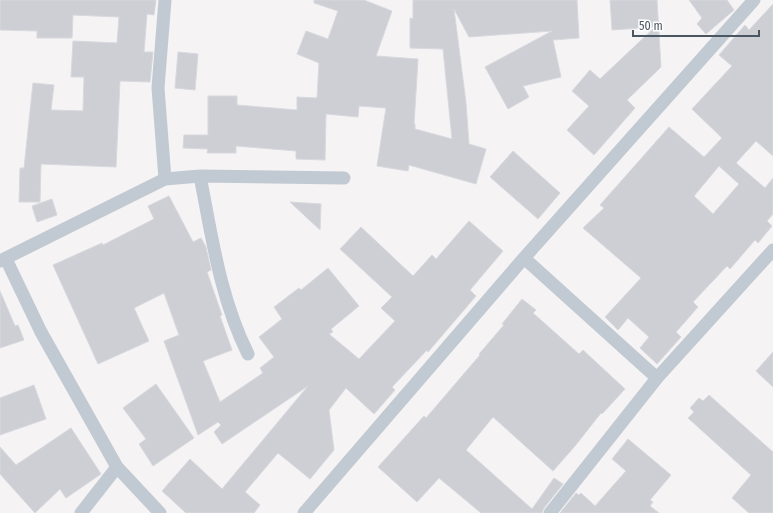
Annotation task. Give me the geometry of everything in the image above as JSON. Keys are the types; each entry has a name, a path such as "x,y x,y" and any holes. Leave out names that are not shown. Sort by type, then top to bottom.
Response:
{"street":[{"path":"165,0 158,88 165,179"},
{"path":"304,513 524,258 754,0"},
{"path":"200,176 218,270 236,330 248,354"},
{"path":"160,513 117,467 41,332 3,260 165,179 200,176 344,178"},
{"path":"550,513 657,378 773,250"},
{"path":"524,258 657,378"},
{"path":"81,513 117,467"}],"building":[{"path":"0,0 156,0 154,15 147,14 144,52 153,52 150,82 120,81 116,167 41,164 40,202 19,202 20,168 24,168 33,83 54,85 51,110 83,111 84,77 71,77 73,41 117,43 119,17 73,15 72,38 37,38 37,31 0,30"},
{"path":"314,0 364,0 392,11 376,56 418,59 414,124 415,129 452,139 443,49 410,48 410,18 413,19 413,0 577,0 579,38 553,40 561,77 523,86 529,97 508,109 485,67 552,31 469,37 454,9 466,103 469,144 486,149 476,184 409,165 408,171 377,166 386,108 359,106 358,117 326,114 325,160 296,159 296,151 236,146 236,153 207,153 208,149 183,148 184,135 208,135 208,96 237,96 237,105 297,110 297,97 317,98 319,63 297,54 306,31 328,39 338,11 314,3"},
{"path":"610,0 657,0 661,67 627,100 635,108 594,155 567,130 589,106 572,91 590,70 600,79 655,27 612,30"},
{"path":"689,0 727,0 734,10 706,34 697,24 702,18"},
{"path":"773,4 773,156 756,141 736,163 765,188 773,178 773,214 767,221 772,226 758,243 755,240 730,269 727,266 693,302 698,307 676,332 681,337 657,364 640,348 649,337 628,318 618,330 605,317 641,278 583,228 604,208 600,205 669,127 704,157 722,138 692,109 732,66 719,55 745,25 749,30","holes":["719,166 739,184 713,214 694,196"]},
{"path":"178,52 198,54 195,90 175,88"},
{"path":"513,151 560,193 538,219 490,177"},
{"path":"169,196 193,242 201,238 206,247 211,270 207,272 232,350 203,361 220,402 263,373 260,368 274,357 259,337 282,319 274,307 299,288 301,290 328,268 359,306 331,329 333,332 329,334 359,359 395,321 381,308 392,297 340,249 361,227 413,276 432,255 436,259 469,221 503,251 470,290 476,296 428,352 427,350 392,387 395,390 374,414 346,388 329,410 334,450 310,479 278,453 245,492 260,505 254,513 186,513 162,491 190,459 222,489 308,386 222,444 214,432 221,425 218,422 198,435 164,341 179,335 164,293 134,308 149,341 98,364 53,265 102,243 103,245 154,219 148,206"},
{"path":"52,199 57,215 37,222 32,206"},
{"path":"290,202 321,204 320,230"},
{"path":"0,291 15,326 18,325 24,340 0,348"},
{"path":"522,299 536,310 533,313 579,354 583,350 625,389 602,414 601,413 553,471 493,417 466,450 532,509 554,478 563,484 544,508 542,513 481,513 439,478 417,502 378,467 424,416 426,418 480,355 479,354 504,325 502,324"},
{"path":"773,352 773,387 756,371"},
{"path":"156,384 194,438 153,466 139,444 146,439 123,408"},
{"path":"34,385 46,419 0,435 0,398"},
{"path":"709,395 773,452 773,513 749,513 732,498 751,475 688,418 694,412 690,408 699,398 703,401"},
{"path":"71,428 101,474 66,498 60,489 35,513 0,474 0,447 16,465"},
{"path":"628,439 671,475 650,500 653,502 650,506 659,513 560,513 576,493 579,495 581,493 595,506 626,471 612,459"}]}
